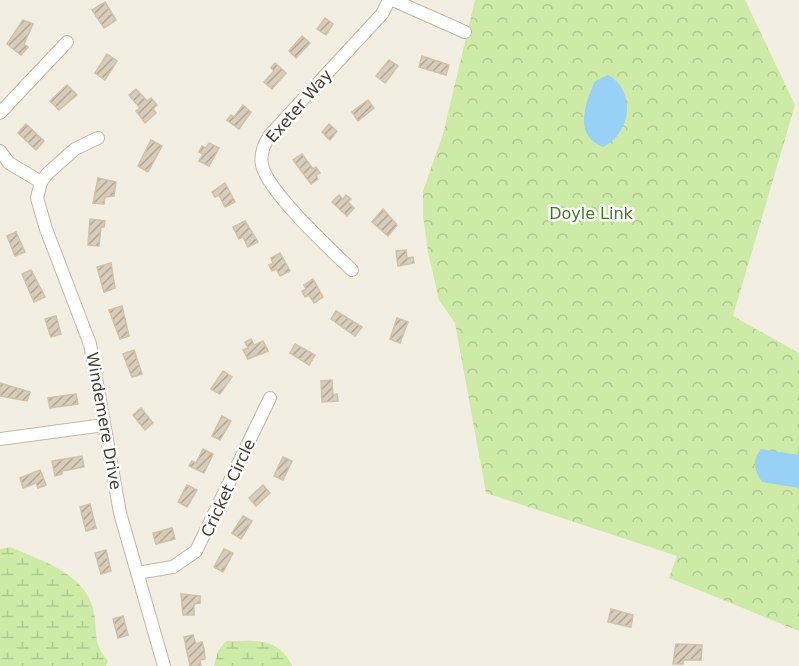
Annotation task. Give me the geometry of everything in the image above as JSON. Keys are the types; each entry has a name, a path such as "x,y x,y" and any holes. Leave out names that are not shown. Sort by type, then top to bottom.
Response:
{"street":[{"path":"391,0 465,32"},
{"name":"Exeter Way","path":"352,270 273,186 263,168 262,153 270,135 382,14 391,0"},
{"path":"0,113 67,42"},
{"path":"0,151 9,163 40,182 75,149 98,138"},
{"name":"Windemere Drive","path":"40,182 37,198 40,212 90,344 120,513 164,666"},
{"name":"Cricket Circle","path":"138,573 173,567 196,551 270,398"},
{"path":"0,439 104,425"}],"green space":[{"name":"Doyle Link","path":"475,0 745,0 795,105 733,316 799,353 799,631 669,578 677,556 486,493 455,323 439,300 428,252 423,216 423,191 443,134"},
{"path":"10,547 62,571 83,588 94,613 98,643 108,661 106,666 0,666 0,549"},
{"path":"226,641 255,641 273,645 287,656 292,666 214,666 218,651"}],"water":[{"path":"608,75 623,91 627,111 620,132 613,141 603,147 588,135 584,118 595,81"},
{"path":"761,449 799,455 799,488 762,482 755,466 756,457"}],"building":[{"path":"105,2 116,20 104,28 92,10"},
{"path":"325,18 333,24 326,35 317,29"},
{"path":"23,20 33,24 24,44 28,47 21,55 7,44"},
{"path":"302,36 310,43 296,58 289,51"},
{"path":"107,54 117,61 105,80 95,73"},
{"path":"422,56 449,65 446,75 419,67"},
{"path":"389,60 398,66 385,83 376,76"},
{"path":"275,63 286,73 272,89 264,82 274,71 271,68"},
{"path":"67,85 77,95 59,110 50,101"},
{"path":"136,89 147,101 151,98 157,105 153,109 156,113 145,123 136,111 140,108 129,95"},
{"path":"368,100 374,108 358,121 352,112"},
{"path":"243,105 251,112 239,129 227,120 231,115 234,117"},
{"path":"26,124 44,141 36,150 18,133"},
{"path":"329,124 337,131 330,140 322,132"},
{"path":"151,140 162,146 148,172 138,166"},
{"path":"209,143 219,148 209,166 199,161 203,154 199,152 202,146 206,148"},
{"path":"302,154 313,169 316,167 320,173 316,175 318,179 311,184 293,160"},
{"path":"98,178 116,182 114,196 105,197 104,204 93,203"},
{"path":"225,183 235,202 225,207 219,195 215,197 212,192"},
{"path":"339,195 343,199 346,195 351,199 348,202 354,208 347,216 332,202"},
{"path":"383,209 397,225 388,236 372,222"},
{"path":"90,219 105,221 104,227 101,227 99,246 88,245"},
{"path":"245,221 258,242 248,247 243,237 239,239 233,227"},
{"path":"16,232 25,252 15,256 7,236"},
{"path":"406,250 407,258 413,257 414,263 398,266 396,251"},
{"path":"280,253 290,271 280,276 276,269 272,271 269,265 273,263 271,258"},
{"path":"111,263 115,288 104,292 97,267"},
{"path":"31,270 45,297 34,302 22,274"},
{"path":"313,279 323,297 314,303 309,295 305,297 302,291 306,289 304,285"},
{"path":"122,306 129,336 120,339 109,310"},
{"path":"336,311 362,327 355,336 331,319"},
{"path":"56,316 61,334 51,337 45,319"},
{"path":"397,318 408,322 400,343 390,339"},
{"path":"251,339 254,345 263,341 268,351 248,359 243,350 248,348 245,342"},
{"path":"295,344 315,355 309,365 290,353"},
{"path":"134,350 142,374 132,377 123,354"},
{"path":"223,371 232,377 220,394 211,389"},
{"path":"332,380 333,395 337,394 338,401 322,402 321,381"},
{"path":"0,383 30,392 27,401 0,396"},
{"path":"76,394 78,404 50,408 48,398"},
{"path":"141,408 153,423 145,430 133,415"},
{"path":"222,416 231,421 220,440 212,436"},
{"path":"203,449 213,454 204,473 189,466 192,461 196,463"},
{"path":"82,456 84,467 62,471 62,474 55,476 52,461"},
{"path":"283,457 292,461 283,480 274,476"},
{"path":"40,470 46,485 38,488 36,483 23,488 20,478"},
{"path":"187,485 197,490 187,507 178,502"},
{"path":"263,485 270,493 256,506 249,498"},
{"path":"90,504 96,528 86,531 80,507"},
{"path":"243,516 252,521 241,539 232,533"},
{"path":"172,528 175,539 156,544 153,533"},
{"path":"224,549 233,553 223,572 214,567"},
{"path":"106,550 111,571 101,574 95,553"},
{"path":"181,594 200,596 200,603 194,604 194,615 183,615"},
{"path":"611,609 633,615 631,627 608,622"},
{"path":"123,616 128,635 118,638 113,619"},
{"path":"193,635 196,644 202,642 204,649 205,659 200,660 201,665 197,666 190,666 184,637"},
{"path":"676,644 702,645 701,660 683,660 683,664 673,664"}]}
